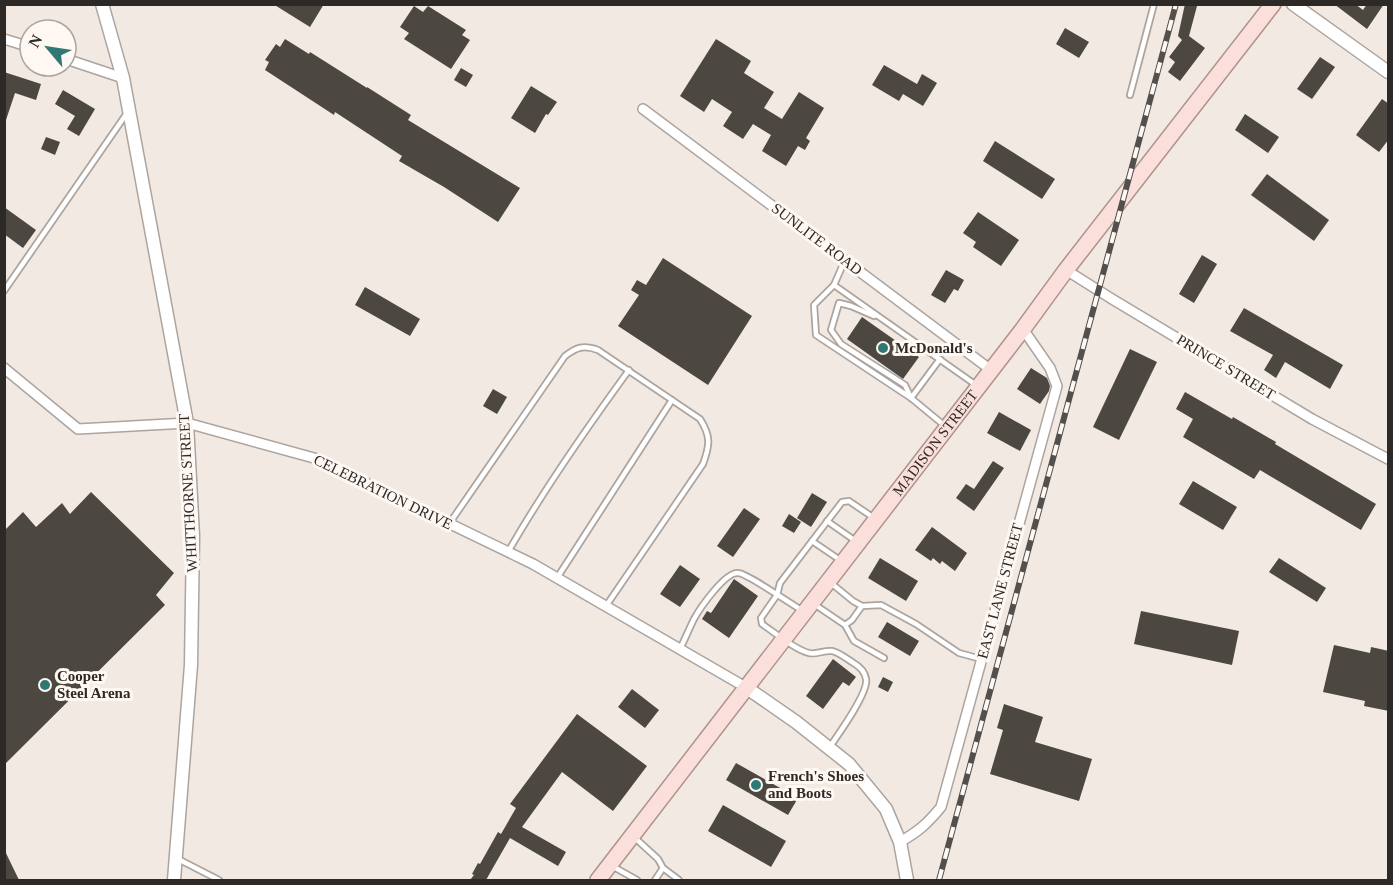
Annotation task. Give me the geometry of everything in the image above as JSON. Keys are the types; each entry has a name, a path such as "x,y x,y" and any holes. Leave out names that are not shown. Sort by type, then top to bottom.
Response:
{"main road":[{"name":"MADISON STREET","path":"598,880 1273,4"}],"street":[{"name":"WHITTHORNE STREET","path":"102,4 123,78 187,423 193,536 191,665 174,880"},
{"path":"1293,4 1389,72"},
{"path":"78,63 123,78"},
{"name":"SUNLITE ROAD","path":"643,109 991,370"},
{"name":"PRINCE STREET","path":"1066,270 1312,419 1389,459"},
{"name":"EAST LANE STREET","path":"900,842 928,824 941,807 1057,386 1050,368 1023,329"},
{"name":"CELEBRATION DRIVE","path":"4,368 78,429 187,423 314,458 557,578 747,688"},
{"path":"747,688 796,722 849,764 886,809 900,842 907,880"}],"lane":[{"path":"1130,95 1154,4"},
{"path":"4,291 129,111"},
{"path":"845,260 834,285 814,305 816,335 911,398 947,427"},
{"path":"834,285 979,386"},
{"path":"882,320 839,303 831,330 841,344 905,385 911,398"},
{"path":"449,524 565,356 574,349 586,346 598,350 700,419 708,430 709,447 703,464 606,606"},
{"path":"911,398 940,360"},
{"path":"508,552 532,510 629,370"},
{"path":"557,578 672,400"},
{"path":"829,748 852,713 865,688 867,679 857,665 833,651 806,653 762,624 761,618 777,595 780,583 842,502 849,501 876,519"},
{"path":"827,521 858,543"},
{"path":"812,541 843,562"},
{"path":"680,649 694,618 707,599 729,575 738,573 777,595 845,625 854,641 884,658"},
{"path":"829,582 862,606 881,605 916,624 959,653 982,659"},
{"path":"845,625 852,620 862,606"},
{"path":"633,836 658,859 663,868 679,880"},
{"path":"176,858 219,880"},
{"path":"610,865 637,880"},
{"path":"655,880 663,868"}],"building":[{"path":"273,4 324,4 310,27"},
{"path":"1185,4 1197,6 1189,36 1205,48 1180,81 1168,72 1175,62 1169,57 1182,40 1178,36"},
{"path":"1334,4 1355,4 1363,10 1367,4 1384,4 1367,29"},
{"path":"414,6 423,12 428,6 466,30 462,35 470,40 451,69 404,39 409,33 400,27"},
{"path":"1065,28 1089,42 1079,58 1056,44"},
{"path":"285,39 367,87 411,115 408,120 520,188 498,222 399,161 402,156 335,112 334,115 265,70 269,62 265,60 276,44 280,47"},
{"path":"716,39 751,61 744,73 774,92 764,108 782,119 799,92 824,108 806,138 810,141 805,150 798,146 786,166 762,151 771,135 753,124 743,139 723,126 732,112 712,99 704,112 680,96"},
{"path":"1320,57 1335,67 1312,99 1297,89"},
{"path":"884,65 917,84 922,74 937,83 923,106 903,94 899,101 872,85"},
{"path":"461,68 473,75 466,87 454,80"},
{"path":"4,72 41,84 36,100 15,93 6,120 4,120"},
{"path":"531,86 557,102 548,115 546,114 535,133 511,118"},
{"path":"63,90 95,109 79,136 67,129 75,116 55,104"},
{"path":"1382,99 1389,104 1389,139 1379,152 1356,135"},
{"path":"1245,114 1279,137 1268,153 1235,130"},
{"path":"46,137 60,142 55,155 41,149"},
{"path":"995,141 1055,179 1042,199 983,161"},
{"path":"1267,174 1329,220 1314,241 1251,195"},
{"path":"4,207 36,230 23,248 4,234"},
{"path":"978,212 1019,240 1001,266 973,247 976,242 963,233"},
{"path":"1202,255 1217,264 1194,303 1179,294"},
{"path":"663,258 752,316 708,385 618,326 639,295 631,290 637,280 646,285"},
{"path":"946,270 964,280 958,291 954,289 945,303 931,295"},
{"path":"365,287 420,319 410,336 355,305"},
{"path":"1244,308 1343,365 1330,389 1285,362 1276,378 1264,370 1273,355 1230,331"},
{"name":"McDonald's","path":"862,317 919,357 903,379 847,339"},
{"path":"1130,349 1157,362 1119,440 1093,427"},
{"path":"1031,368 1047,378 1050,386 1040,404 1017,389"},
{"path":"493,389 507,397 497,414 483,406"},
{"path":"1185,392 1276,442 1275,444 1376,504 1361,530 1260,470 1254,479 1183,437 1193,419 1176,409"},
{"path":"999,412 1031,430 1020,451 987,433"},
{"path":"993,461 1004,468 974,511 956,498 966,484 974,489"},
{"path":"1193,481 1237,507 1223,530 1179,504"},
{"name":"Cooper Steel Arena","path":"91,492 174,573 156,595 165,605 4,765 4,531 23,512 36,527 62,503 70,514"},
{"path":"812,493 827,502 811,527 797,518"},
{"path":"744,508 760,519 733,557 717,546"},
{"path":"789,514 801,522 794,533 782,526"},
{"path":"932,527 967,553 955,571 942,561 940,564 933,558 931,561 915,550"},
{"path":"880,558 918,581 906,601 868,578"},
{"path":"1279,558 1326,588 1317,602 1269,572"},
{"path":"680,565 700,579 680,607 660,594"},
{"path":"734,579 758,596 729,638 702,619 707,611 711,613"},
{"path":"1141,611 1239,631 1232,665 1134,644"},
{"path":"887,622 919,641 910,656 878,637"},
{"path":"1334,645 1370,653 1371,647 1389,651 1389,711 1364,706 1365,701 1323,692"},
{"path":"833,659 856,677 849,686 843,682 823,709 806,696"},
{"path":"883,677 893,682 888,692 878,687"},
{"path":"632,689 659,710 645,728 618,707"},
{"path":"1004,704 1043,717 1035,742 1092,759 1079,801 990,774 1003,730 997,728"},
{"path":"577,714 647,766 613,811 562,772 522,827 566,852 558,866 510,838 486,880 470,880 478,863 480,864 498,832 501,834 516,808 510,804"},
{"path":"736,763 798,798 788,815 726,780"},
{"path":"723,805 786,841 771,867 708,831"},
{"path":"4,849 19,880 4,880"}],"railway":[{"path":"939,880 1176,4"}],"place":[{"name":"McDonald's","path":"883,348"},
{"name":"Cooper Steel Arena","path":"45,685"},
{"name":"French's Shoes and Boots","path":"756,785"}]}
